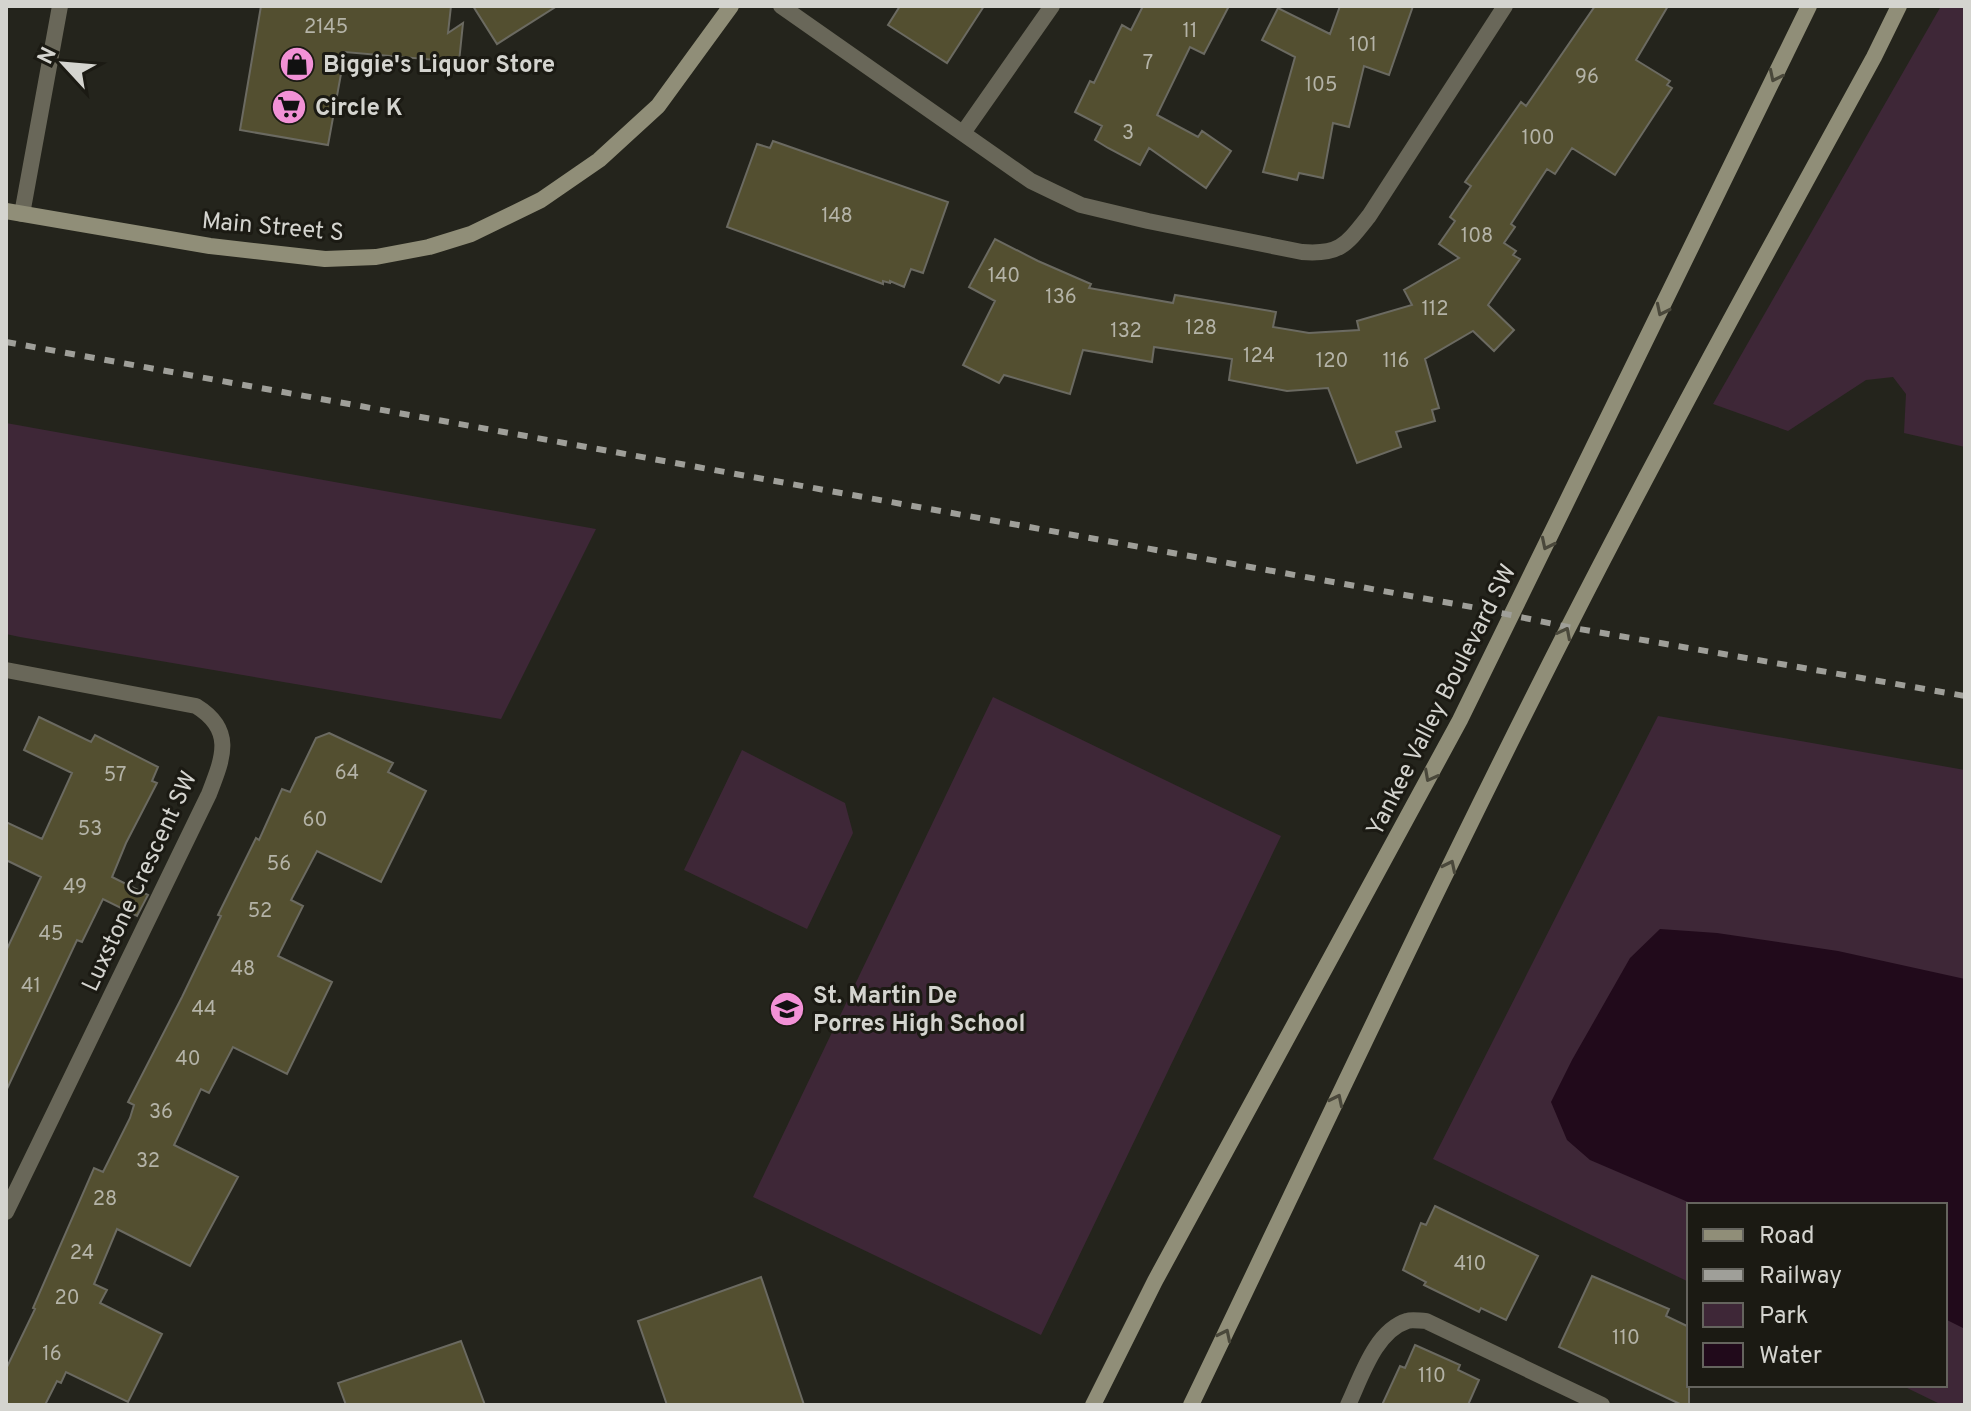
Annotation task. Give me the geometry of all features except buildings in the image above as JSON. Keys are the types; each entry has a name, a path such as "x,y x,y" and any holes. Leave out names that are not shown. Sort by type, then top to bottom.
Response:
{"main road":[{"name":"Main Street S","path":"14,213 210,246 325,259 376,257 429,247 471,234 541,200 599,160 658,106 731,6"},
{"name":"Yankee Valley Boulevard SW","path":"1093,1405 1155,1281 1460,720 1809,6"},
{"path":"1191,1405 1568,627 1688,396 1901,6"}],"street":[{"path":"14,213 60,6"},
{"path":"781,6 1031,181 1081,205 1302,252 1323,253 1337,250 1351,239 1369,216 1505,6"},
{"path":"963,133 1052,6"},
{"name":"Luxstone Crescent SW","path":"6,670 196,706 211,715 223,735 220,766 209,794 6,1212"},
{"path":"1348,1405 1375,1352 1390,1331 1408,1320 1426,1321 1602,1405"}],"green space":[{"path":"1941,6 1965,6 1965,447 1904,433 1906,394 1893,377 1866,380 1788,431 1713,404"},
{"path":"6,423 596,529 501,719 20,637 6,634"},
{"path":"993,697 1281,836 1041,1335 753,1197"},
{"path":"1658,716 1965,770 1965,1405 1942,1405 1905,1387 1947,1387 1947,1203 1687,1203 1687,1281 1433,1159"},
{"path":"742,750 845,803 853,833 807,929 684,870"}],"water":[{"path":"1660,929 1717,933 1838,951 1965,979 1965,1329 1947,1320 1947,1203 1690,1203 1590,1160 1567,1140 1551,1102 1630,958"}],"railway":[{"path":"6,342 1568,627 1965,696"}],"place":[{"name":"Biggie's Liquor Store","path":"297,64"},
{"name":"Circle K","path":"289,107"},
{"name":"St. Martin De Porres High School","path":"787,1009"}]}
